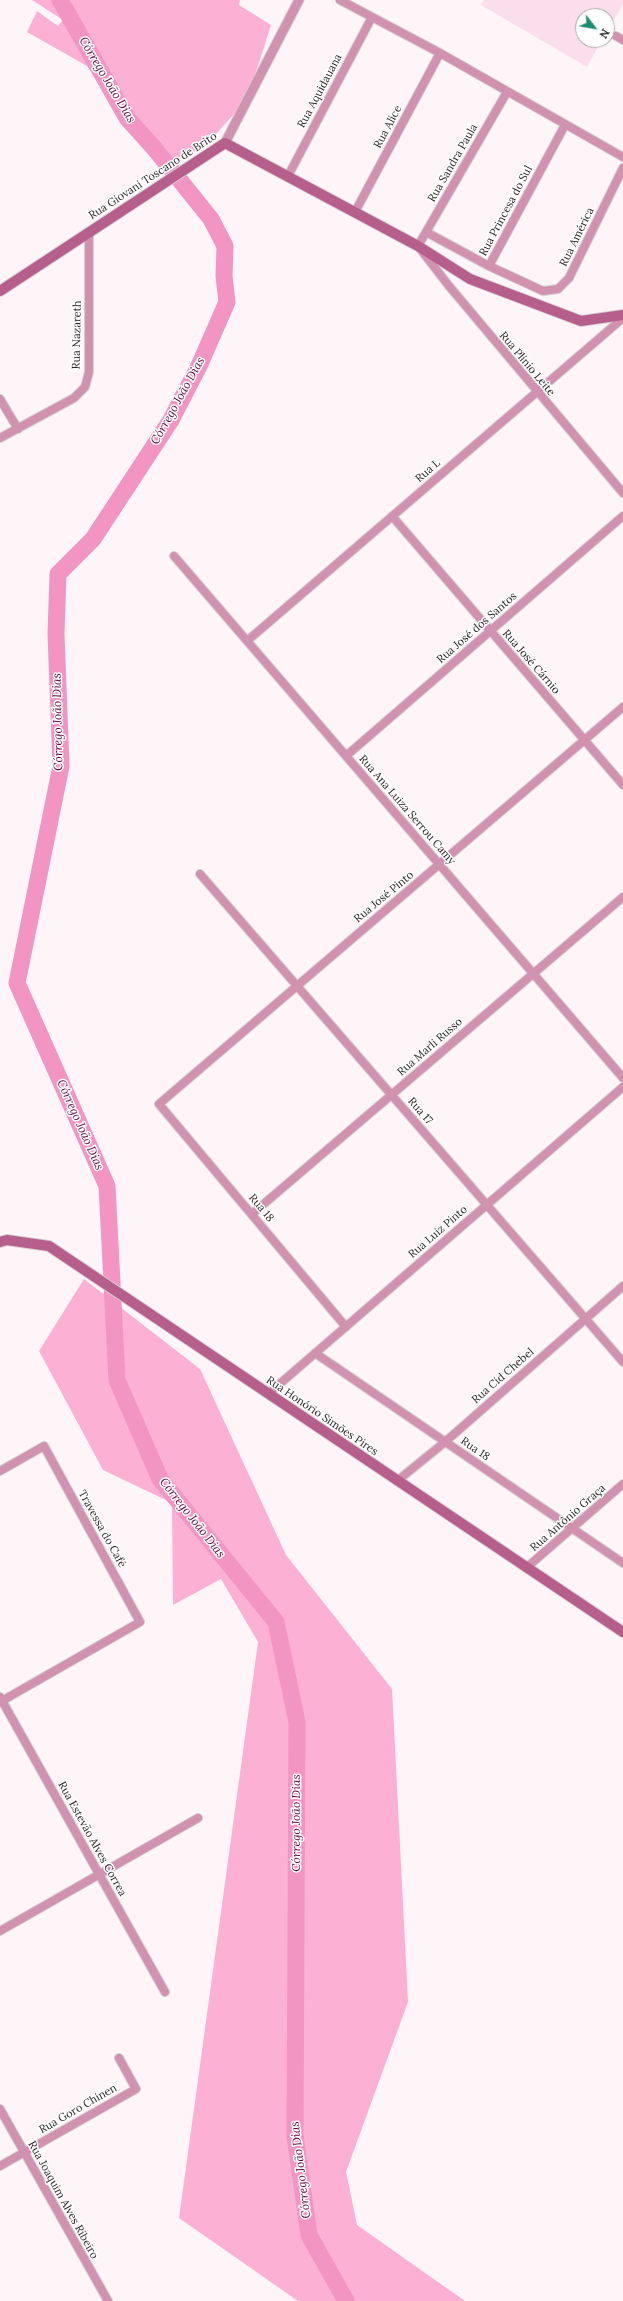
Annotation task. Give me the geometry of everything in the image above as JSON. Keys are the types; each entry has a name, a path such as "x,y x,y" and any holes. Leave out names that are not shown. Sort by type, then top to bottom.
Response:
{"main road":[{"name":"Rua Giovani Toscano de Brito","path":"0,291 225,143"},
{"path":"225,143 418,246 470,279 581,322 623,316"},
{"name":"Rua Honório Simões Pires","path":"0,1242 7,1240 49,1246 623,1632"}],"street":[{"name":"Rua Giovani Toscano de Brito","path":"225,143 298,0"},
{"path":"340,0 440,53 623,157"},
{"name":"Rua Aquidauana","path":"288,176 372,17"},
{"name":"Rua Alice","path":"355,212 440,53"},
{"name":"Rua Sandra Paula","path":"418,246 507,92"},
{"name":"Rua Princesa do Sul","path":"426,232 489,266 565,125"},
{"name":"Rua América","path":"489,266 543,291 558,290 569,278 623,168"},
{"name":"Rua Nazareth","path":"0,438 74,398 85,387 89,372 89,232"},
{"name":"Rua Plínio Leite","path":"418,246 448,286 536,392 623,493"},
{"name":"Rua L","path":"247,641 623,316"},
{"path":"0,399 18,429"},
{"name":"Rua José Cárnio","path":"392,516 623,785"},
{"name":"Rua José dos Santos","path":"346,756 623,516"},
{"name":"Rua Ana Luiza Serrou Camy","path":"174,556 623,1078"},
{"name":"Rua José Pinto","path":"160,1104 623,707"},
{"name":"Rua 17","path":"200,874 623,1362"},
{"name":"Rua Marli Russo","path":"252,1214 623,897"},
{"name":"Rua Luiz Pinto","path":"268,1394 623,1088"},
{"name":"Rua 18","path":"160,1104 346,1327"},
{"name":"Rua Cid Chebel","path":"397,1481 445,1442 623,1286"},
{"name":"Rua 18","path":"315,1354 623,1563"},
{"name":"Travessa do Café","path":"0,1471 44,1446 140,1622 1,1700"},
{"name":"Rua Antônio Graça","path":"526,1568 623,1484"},
{"name":"Rua Estevão Alves Correa","path":"1,1700 165,1992"},
{"path":"0,1931 198,1818"},
{"name":"Rua Goro Chinen","path":"0,2166 136,2089 119,2058"},
{"name":"Rua Joaquim Alves Ribeiro","path":"0,2110 108,2301"}],"shaded area":[{"path":"32,0 240,0 239,5 271,25 247,100 214,136 188,157 164,163 152,154 132,133 107,91 87,66 27,32 37,11 58,26 63,20"},
{"path":"484,0 623,0 623,4 615,18 615,8 575,8 575,48 598,48 587,67 481,5"},
{"path":"84,1279 200,1369 286,1555 392,1689 408,2002 346,2172 357,2225 465,2301 298,2301 179,2218 258,1642 221,1579 173,1605 172,1503 103,1470 39,1351"}],"waterway":[{"name":"Córrego João Dias","path":"60,0 127,118 154,148 211,219 225,246 224,276 227,302 199,366 171,420 93,539 58,574 56,634 61,766 17,983 107,1186 117,1380 160,1479 276,1622 297,1722 295,2136 309,2235 346,2301"}]}
